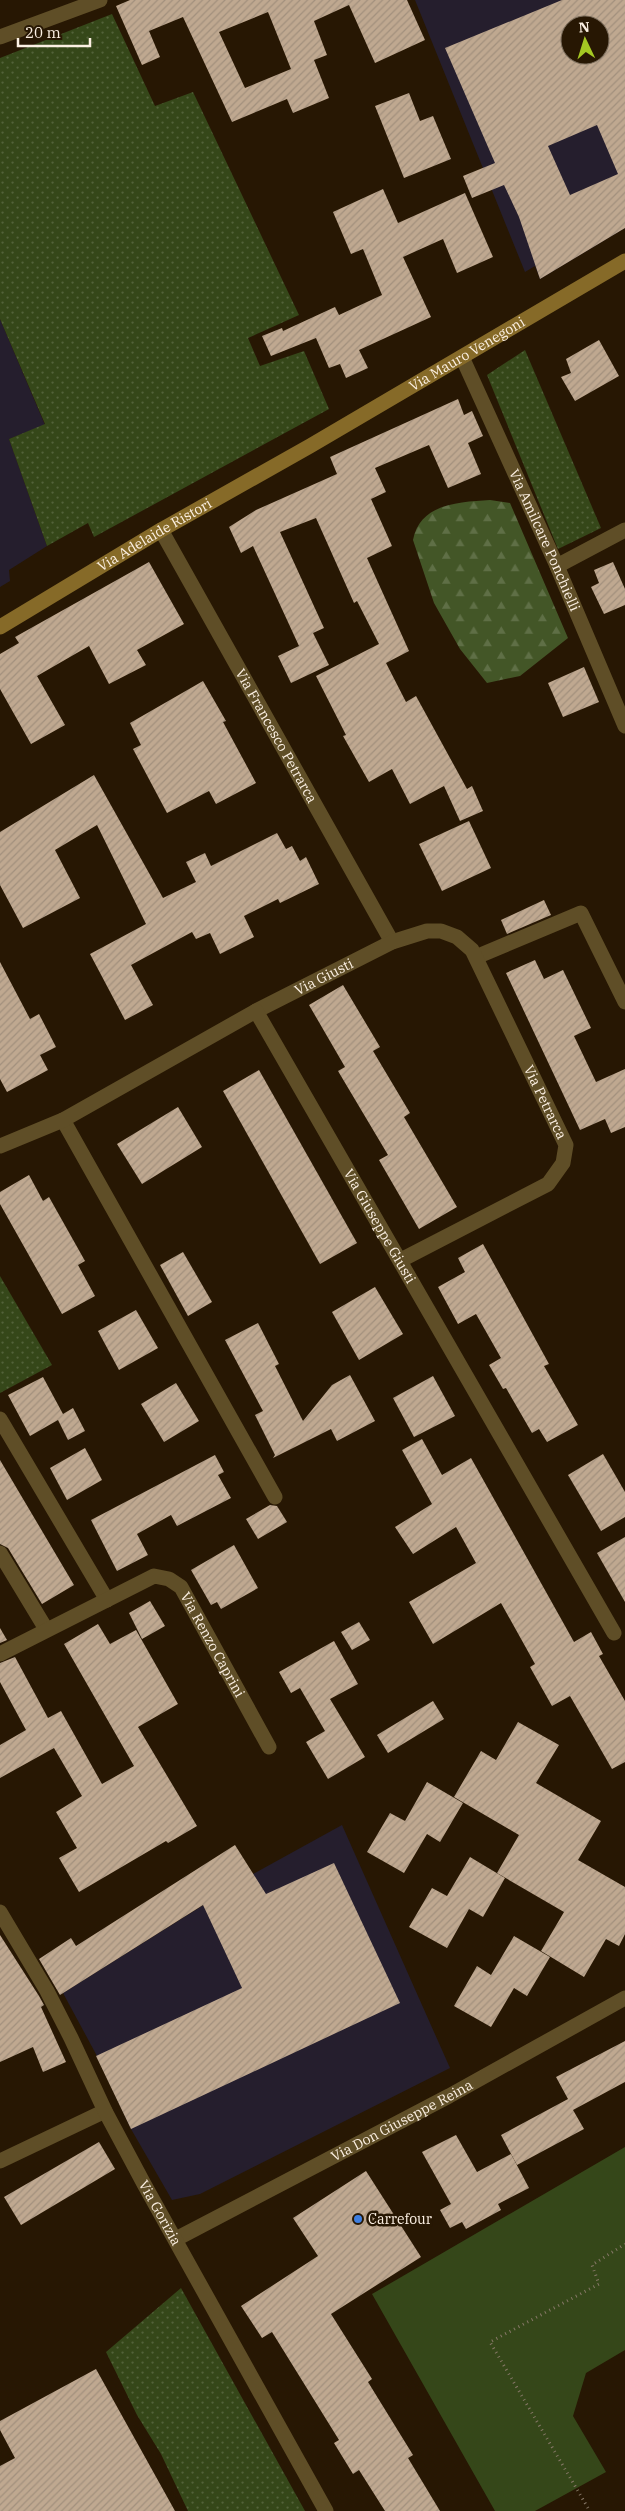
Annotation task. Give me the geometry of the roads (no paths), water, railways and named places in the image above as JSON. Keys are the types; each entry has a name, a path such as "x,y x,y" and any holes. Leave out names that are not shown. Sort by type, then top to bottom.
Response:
{"main road":[{"name":"Via Mauro Venegoni","path":"310,446 625,261"},
{"name":"Via Adelaide Ristori","path":"0,627 161,530 310,446"}],"street":[{"path":"0,37 100,0"},
{"name":"Via Amilcare Ponchielli","path":"462,357 557,566 625,726"},
{"name":"Via Francesco Petrarca","path":"161,530 392,942"},
{"path":"557,566 625,530"},
{"path":"476,957 581,913 625,1002"},
{"name":"Via Petrarca","path":"392,942 427,931 441,931 457,937 472,950 566,1144 563,1163 548,1184 401,1260"},
{"name":"Via Giusti","path":"256,1011 392,942"},
{"path":"0,1146 64,1120 256,1011"},
{"name":"Via Giuseppe Giusti","path":"256,1011 401,1260 614,1634"},
{"path":"64,1120 275,1498"},
{"path":"0,1419 107,1600"},
{"path":"0,1553 46,1629"},
{"name":"Via Renzo Caprini","path":"0,1654 46,1629 154,1576 169,1579 181,1587 269,1747"},
{"name":"Via Gorizia","path":"0,1912 67,2030 105,2111 326,2511"},
{"name":"Via Don Giuseppe Reina","path":"176,2239 449,2096 625,1998"},
{"path":"0,2161 105,2111"}],"place":[{"name":"Carrefour","path":"358,2219"}]}
